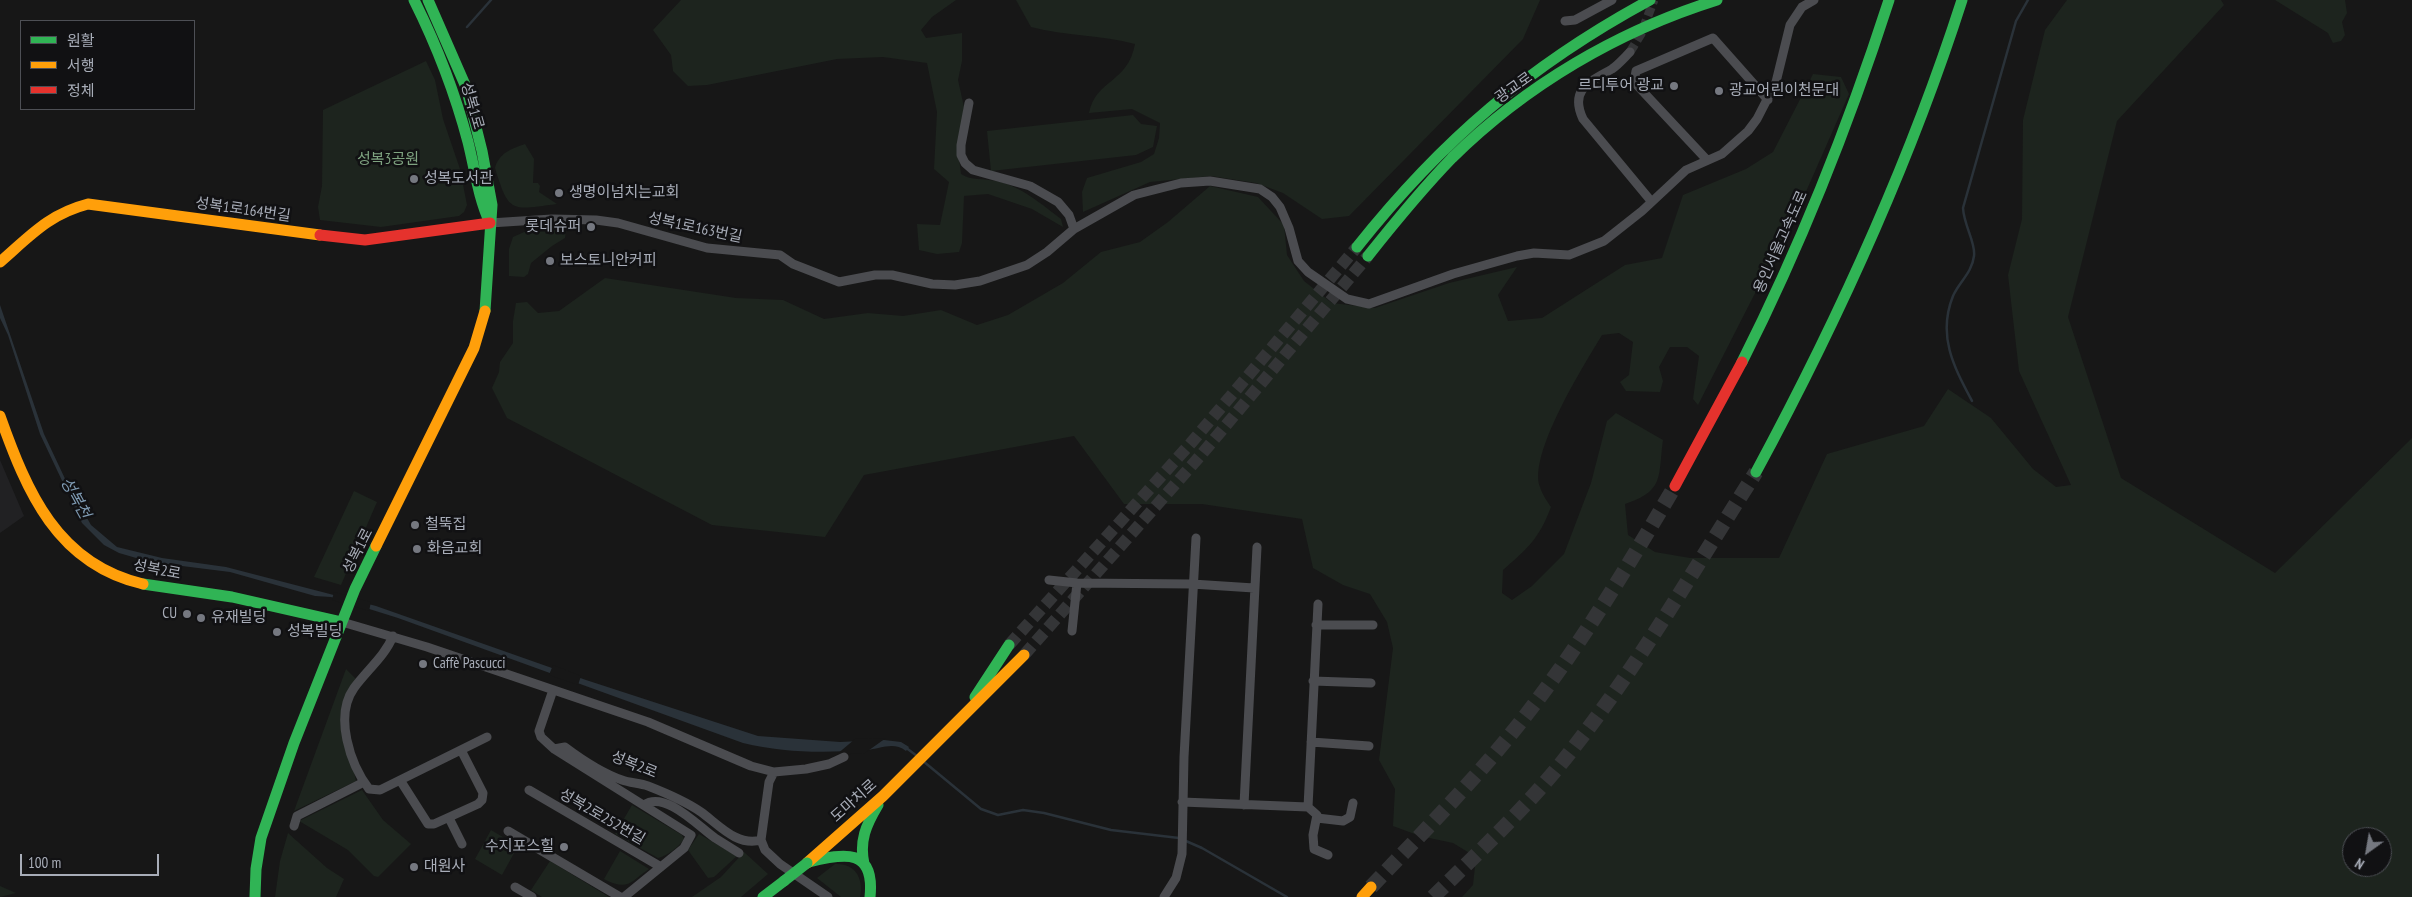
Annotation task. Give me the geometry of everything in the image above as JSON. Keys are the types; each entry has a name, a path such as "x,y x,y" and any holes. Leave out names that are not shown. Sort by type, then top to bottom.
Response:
{"main road":[{"name":"성복1로","path":"414,0 436,44 454,92 471,154 481,206 490,223"},
{"name":"성복1로","path":"255,897 256,869 261,838 294,742 355,589 474,348 483,321 489,287 492,205 474,111 466,87 428,0"},
{"name":"광교로","path":"1357,247 1432,160 1478,117 1535,71 1580,39 1650,0"},
{"name":"광교로","path":"1368,256 1442,168 1505,111 1598,50 1659,21 1717,0"},
{"name":"용인서울고속도로","path":"1675,486 1755,336 1818,197 1858,98 1889,0"},
{"path":"1756,472 1838,318 1874,239 1942,67 1962,0"},
{"name":"성복1로164번길","path":"4,258 54,216 68,209 88,204 155,212 233,226 365,240 490,223"},
{"name":"성복2로","path":"0,416 22,476 43,514 64,542 102,570 137,584 245,599 344,616"},
{"path":"960,720 1009,645"},
{"path":"960,720 1024,655"},
{"name":"도마치로","path":"763,897 806,863 883,796 960,720"},
{"path":"870,897 872,878 864,864 860,850 861,839 883,796"},
{"path":"806,863 848,855 864,864"},
{"path":"1362,897 1371,887"}],"street":[{"path":"1565,22 1575,20 1612,0"},
{"name":"성복1로163번길","path":"490,223 552,218 596,220 618,223 707,248 780,255 793,264 839,282 876,275 892,275 932,284 954,285 980,281 1027,265 1047,252 1074,229 1134,195 1181,182 1210,181 1260,189 1272,197 1280,207 1289,228 1298,261 1308,272 1347,299 1369,304 1453,274 1517,256 1534,253 1569,255 1586,250 1604,241 1642,212 1651,201 1686,170 1722,154 1748,131 1768,100 1779,74 1790,25 1802,7 1814,0"},
{"path":"1707,160 1634,82 1636,70 1713,38 1768,100"},
{"path":"1630,52 1614,68 1585,85 1579,99 1578,109 1583,119 1651,201"},
{"path":"969,103 961,145 961,155 964,163 973,170 1030,186 1058,202 1069,215 1074,229"},
{"path":"1164,897 1176,878 1182,854 1182,802 1192,584 1196,538"},
{"path":"1244,805 1257,547"},
{"path":"1049,580 1192,584 1254,588"},
{"path":"1072,631 1077,582"},
{"path":"1308,807 1318,604"},
{"name":"성복2로","path":"344,616 393,636 648,722 751,766 774,772 806,769 829,764 844,757"},
{"path":"1316,625 1373,625"},
{"path":"393,636 389,646 353,690 348,701 346,723 348,744 356,768 368,789 380,790 487,737"},
{"path":"1313,681 1371,683"},
{"path":"553,690 539,731 541,738 554,749"},
{"path":"1311,742 1369,746"},
{"name":"성복2로","path":"554,749 564,747 621,780 647,786 685,803 739,838 753,842 761,840"},
{"name":"성복2로252번길","path":"554,749 691,835"},
{"path":"400,780 428,824 434,824 449,818 478,804 482,800 483,794 461,750"},
{"path":"774,772 769,782 761,840 771,857 828,897"},
{"path":"294,826 297,816 364,782"},
{"name":"성복2로252번길","path":"529,790 661,867"},
{"path":"644,805 655,801 685,813 714,837 738,853"},
{"path":"1182,802 1308,807 1314,810 1317,818 1313,835 1314,849 1328,855"},
{"path":"1317,818 1344,821 1350,817 1353,803"},
{"path":"449,818 462,844"},
{"path":"624,897 684,848 697,823"},
{"path":"508,831 620,897"},
{"path":"516,887 532,897"}],"shaded area":[{"path":"0,460 24,516 0,533"}],"green space":[{"path":"681,0 956,0 932,17 921,30 926,38 962,33 962,61 958,80 964,107 958,150 961,174 969,178 1005,183 1022,191 1061,219 1063,227 1032,209 988,194 964,196 962,243 959,252 937,254 919,250 917,224 940,225 949,182 934,169 937,112 927,63 883,57 837,59 707,85 688,86 673,71 671,55 653,30"},
{"path":"1016,0 1540,0 1523,39 1349,216 1322,219 1283,193 1256,183 1211,176 1150,182 1083,212 1082,192 1087,178 1141,162 1154,154 1159,138 1160,123 1132,109 1089,113 1098,93 1126,66 1135,44 1031,27"},
{"path":"2067,0 2221,0 2224,5 2117,121 2068,317 2121,478 2275,573 2412,438 2412,897 1462,897 1473,885 1476,857 1453,843 1420,836 1393,826 1395,789 1379,760 1393,648 1387,622 1370,594 1343,585 1313,568 1302,519 1202,504 1124,504 1074,436 864,475 825,537 712,525 507,418 492,388 499,372 500,362 513,343 513,321 516,303 527,302 538,313 559,311 605,278 736,298 783,300 824,319 868,313 903,316 941,310 977,325 1008,315 1063,283 1101,252 1140,242 1168,222 1210,186 1258,197 1284,225 1287,255 1304,281 1332,303 1375,308 1449,283 1517,267 1498,295 1508,321 1542,318 1625,265 1662,258 1683,195 1746,169 1773,152 1813,74 1841,77 1849,94 1801,203 1698,405 1693,399 1699,356 1687,347 1670,347 1659,367 1663,381 1660,392 1626,391 1620,382 1629,375 1633,342 1619,333 1602,335 1571,388 1550,432 1542,454 1538,472 1540,487 1551,507 1532,543 1503,570 1502,593 1512,600 1532,586 1564,554 1591,483 1607,421 1616,413 1663,440 1659,473 1653,488 1647,494 1625,504 1628,535 1655,552 1690,558 1779,558 1827,454 1924,426 1948,389 1991,418 2033,469 2056,487 2071,485 2019,371 2008,275 2022,219 2023,120 2045,30"},
{"path":"2275,0 2345,0 2347,13 2342,22 2345,35 2341,41 2333,43 2328,33"},
{"name":"성복3공원","path":"426,61 435,80 443,119 460,169 467,205 464,212 459,216 381,227 320,220 318,207 322,186 323,110"},
{"path":"1133,115 1141,124 1157,126 1153,147 1136,155 991,171 987,131"},
{"path":"525,144 534,159 533,183 538,183 540,186 539,192 557,204 530,207 514,206 504,194 495,168 497,163 506,152"},
{"path":"563,227 566,229 565,238 531,263 528,274 524,277 509,276 509,249 513,237 531,229"},
{"path":"354,491 377,502 341,585 314,577"},
{"path":"346,669 356,679 345,698 352,763 356,781 294,811"},
{"path":"362,790 383,820 411,844 378,877 374,876 348,850 299,821"},
{"path":"632,805 682,835 684,839 672,851 658,858 615,834"},
{"path":"491,830 518,846 502,875 475,859"},
{"path":"288,833 327,868 344,879 336,897 275,897 280,861"},
{"path":"699,834 737,856 714,877 708,878 688,850"},
{"path":"620,851 649,869 624,885 612,883 604,879"},
{"path":"744,852 768,874 741,897 692,897 721,877"},
{"path":"550,861 609,897 542,897 531,890"},
{"path":"835,864 842,864 853,869 861,884 860,897 841,897 817,878"},
{"path":"0,886 16,893 0,897"}],"water":[{"name":"성복천","path":"0,305 44,434 67,483 91,525 117,547 162,558 226,567 376,606 586,680 758,736 840,742 884,740 901,742 909,747 906,751 896,746 887,746 850,751 819,752 774,749 743,743 398,618 331,597 315,596 230,572 150,562 119,553 104,545 82,523 40,434 8,335 0,318"}],"pier":[{"path":"334,592 371,602 369,611 332,600"},
{"path":"553,665 581,676 578,685 549,675"},
{"path":"886,738 865,753 836,755 855,739"}],"waterway":[{"path":"467,27 491,0"},
{"path":"1972,401 1959,376 1950,351 1947,338 1948,311 1953,296 1973,262 1974,251 1963,208 2016,21 2028,0"},
{"path":"905,747 917,756"},
{"path":"923,761 981,809 998,815 1023,810 1044,813 1111,830 1179,838 1202,848 1287,897"}],"tunnel":[{"path":"1630,52 1641,34 1654,0"},
{"path":"1009,645 1191,443 1357,247"},
{"path":"1024,655 1201,455 1368,256"},
{"path":"1433,897 1522,808 1571,751 1621,684 1756,472"},
{"path":"1371,887 1470,781 1508,738 1547,688 1586,631 1675,486"}],"traffic: fast":[{"path":"414,0 438,52 451,88 463,124 480,193 490,223"},
{"path":"428,0 466,87 482,151 492,205 485,311"},
{"path":"1357,247 1422,172 1490,108 1566,51 1650,0"},
{"path":"1368,256 1452,158 1511,107 1542,84 1609,44 1680,13 1717,0"},
{"path":"1742,362 1764,318 1823,184 1889,0"},
{"path":"1756,472 1815,357 1870,241 1919,122 1962,0"},
{"path":"255,897 256,869 261,838 294,743 355,589 376,546"},
{"path":"143,584 232,597 342,622"},
{"path":"975,697 1009,645"},
{"path":"864,864 863,840 870,819 878,805"},
{"path":"809,862 845,856 862,862 868,870 870,897"},
{"path":"784,881 807,863"},
{"path":"763,897 784,881"}],"traffic: slow":[{"path":"0,262 51,220 74,208 88,204 320,235"},
{"path":"376,546 474,348 485,311"},
{"path":"0,416 22,472 34,497 49,521 67,542 88,560 113,574 143,584"},
{"path":"807,863 883,796 1024,655"},
{"path":"1362,897 1371,887"}],"traffic: jam":[{"path":"320,235 365,240 490,223"},
{"path":"1675,486 1742,362"}],"place":[{"name":"르디투어 광교","path":"1674,86"},
{"name":"광교어린이천문대","path":"1719,91"},
{"name":"성복도서관","path":"414,179"},
{"name":"생명이넘치는교회","path":"559,193"},
{"name":"롯데슈퍼","path":"591,227"},
{"name":"보스토니안커피","path":"550,261"},
{"name":"철뚝집","path":"415,525"},
{"name":"화음교회","path":"417,549"},
{"name":"CU","path":"187,614"},
{"name":"유재빌딩","path":"201,618"},
{"name":"성복빌딩","path":"277,632"},
{"name":"Caffè Pascucci","path":"423,664"},
{"name":"수지포스힐","path":"564,847"},
{"name":"대원사","path":"414,867"}]}
